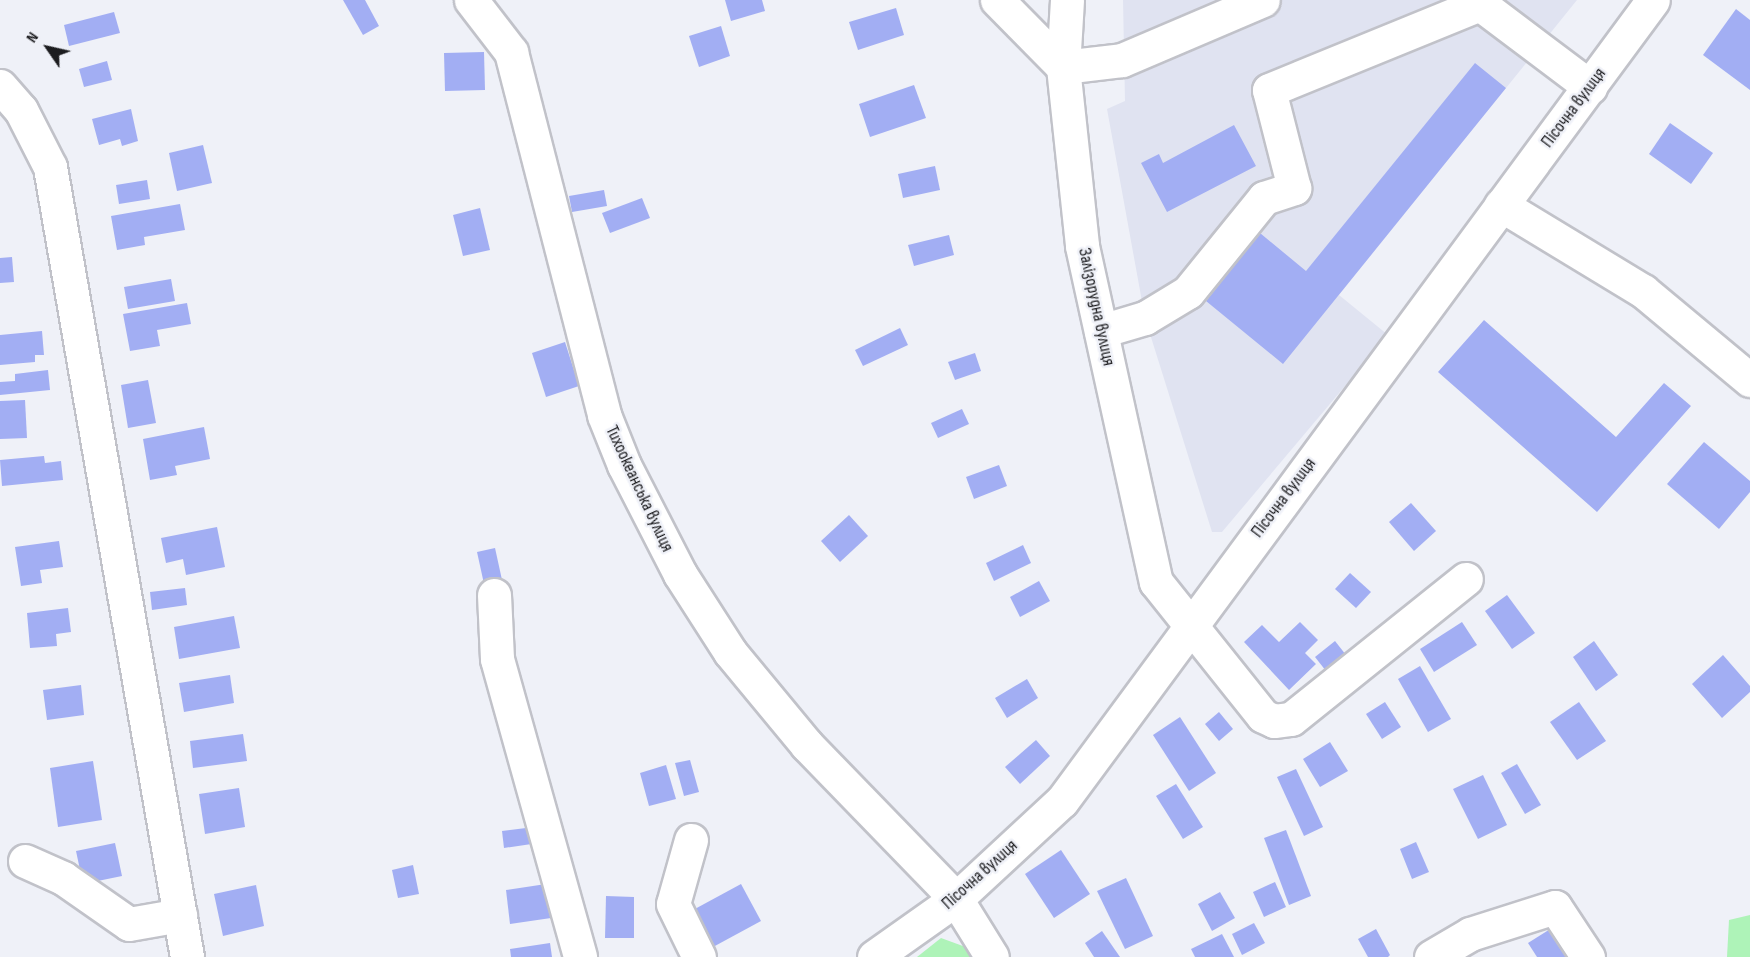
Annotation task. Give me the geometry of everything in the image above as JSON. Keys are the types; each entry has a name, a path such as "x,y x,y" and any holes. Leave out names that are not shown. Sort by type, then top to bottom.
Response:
{"street":[{"name":"Тихоокеанська вулиця","path":"471,0 511,52 604,414 624,465 680,574 730,652 807,745 956,898 992,957"},
{"path":"997,0 1063,67 1122,60 1263,0"},
{"name":"Залізорудна вулиця","path":"1067,0 1063,67 1082,246 1156,582 1263,716 1274,721 1290,719 1467,579"},
{"name":"Пісочна вулиця","path":"874,957 956,898 1062,801 1190,624 1653,0"},
{"path":"1101,332 1145,318 1188,292 1264,198 1294,188 1269,90 1480,4 1590,87"},
{"path":"0,86 21,110 50,167 187,957"},
{"path":"1502,205 1643,291 1750,380"},
{"path":"494,595 497,659 580,957"},
{"path":"692,840 673,904 699,957"},
{"path":"25,861 63,878 129,924 180,915"},
{"path":"1431,957 1470,934 1555,907 1588,957"}],"shaded area":[{"path":"1123,0 1577,0 1339,295 1388,335 1222,532 1212,532 1145,318 1107,109 1125,101"}],"green space":[{"path":"1750,915 1750,957 1727,957 1729,920"},
{"path":"941,938 971,949 977,957 917,957"}],"building":[{"path":"343,0 365,0 379,26 363,35"},
{"path":"725,0 762,0 765,11 731,21"},
{"path":"896,8 904,35 858,50 849,22"},
{"path":"1736,9 1750,20 1750,90 1703,55"},
{"path":"114,12 120,33 69,46 64,25"},
{"path":"721,26 730,56 699,67 689,36"},
{"path":"484,52 485,90 445,91 444,53"},
{"path":"107,61 112,80 84,87 79,69"},
{"path":"1475,63 1506,88 1283,364 1206,301 1260,233 1306,271"},
{"path":"914,85 926,118 870,137 859,104"},
{"path":"131,109 138,141 122,146 120,139 99,145 92,119"},
{"path":"1670,123 1713,153 1691,184 1649,154"},
{"path":"1234,125 1256,166 1167,212 1141,163 1159,154 1163,163"},
{"path":"203,145 212,183 177,191 169,153"},
{"path":"935,166 940,190 903,198 898,174"},
{"path":"147,180 150,199 119,204 116,185"},
{"path":"604,190 607,206 572,212 569,196"},
{"path":"642,198 650,218 610,233 602,213"},
{"path":"180,204 185,230 144,237 145,245 117,250 111,216"},
{"path":"480,208 490,250 463,256 453,215"},
{"path":"949,235 954,255 914,266 908,245"},
{"path":"12,257 14,282 0,283 0,258"},
{"path":"171,279 175,301 128,309 124,287"},
{"path":"187,303 191,324 157,330 160,346 130,351 123,314"},
{"path":"1484,320 1616,437 1664,383 1691,406 1597,512 1438,372"},
{"path":"900,328 908,345 863,366 855,350"},
{"path":"42,331 44,355 35,355 35,362 0,365 0,335"},
{"path":"565,342 579,386 546,397 532,353"},
{"path":"975,353 981,371 955,380 948,362"},
{"path":"48,370 50,390 0,395 0,382 15,381 15,374"},
{"path":"148,380 156,423 128,428 121,385"},
{"path":"25,400 27,438 0,439 0,401"},
{"path":"962,409 969,424 938,438 931,423"},
{"path":"204,427 210,459 175,466 177,475 150,480 143,439"},
{"path":"1704,442 1750,481 1750,492 1719,529 1667,484"},
{"path":"44,456 45,463 61,461 63,480 2,486 0,460"},
{"path":"999,465 1007,486 974,499 966,477"},
{"path":"1411,503 1436,531 1414,551 1389,522"},
{"path":"849,515 868,536 840,562 821,541"},
{"path":"217,527 225,567 186,575 183,559 166,563 161,538"},
{"path":"59,541 63,567 40,570 42,583 21,586 15,547"},
{"path":"1023,545 1031,563 994,581 986,563"},
{"path":"495,548 502,580 484,584 477,552"},
{"path":"1350,573 1371,592 1356,608 1335,589"},
{"path":"1039,581 1050,601 1020,617 1010,597"},
{"path":"185,588 187,605 152,610 150,592"},
{"path":"1507,595 1535,633 1512,649 1485,611"},
{"path":"68,608 71,632 56,634 57,646 30,648 27,613"},
{"path":"234,616 240,648 179,659 174,627"},
{"path":"1300,622 1318,640 1305,653 1316,664 1289,690 1244,642 1262,625 1279,642"},
{"path":"1462,622 1477,645 1434,672 1420,649"},
{"path":"1335,641 1346,655 1326,671 1315,657"},
{"path":"1594,641 1618,675 1596,691 1573,657"},
{"path":"1723,655 1750,686 1750,692 1722,718 1692,684"},
{"path":"1420,666 1451,719 1428,732 1398,679"},
{"path":"230,675 234,703 184,712 179,683"},
{"path":"1027,679 1038,698 1007,718 995,698"},
{"path":"81,685 84,715 47,720 43,690"},
{"path":"1385,702 1401,727 1382,739 1366,714"},
{"path":"1579,702 1606,741 1577,760 1550,722"},
{"path":"1219,712 1233,729 1219,741 1205,724"},
{"path":"1180,717 1216,773 1189,791 1153,735"},
{"path":"243,734 247,761 193,768 190,741"},
{"path":"1036,740 1050,756 1020,784 1005,767"},
{"path":"1330,742 1348,771 1320,787 1303,759"},
{"path":"690,760 699,792 684,796 675,763"},
{"path":"93,761 102,820 58,827 50,768"},
{"path":"1517,764 1541,805 1525,814 1501,773"},
{"path":"666,765 676,799 649,806 640,773"},
{"path":"1296,769 1323,827 1304,836 1277,777"},
{"path":"1483,775 1507,825 1478,839 1453,789"},
{"path":"1176,784 1203,827 1183,839 1156,796"},
{"path":"239,788 245,827 205,834 199,794"},
{"path":"542,826 545,842 504,848 502,831"},
{"path":"1286,830 1311,896 1289,905 1264,838"},
{"path":"1416,842 1429,872 1412,879 1400,849"},
{"path":"115,843 122,876 83,884 76,851"},
{"path":"1061,850 1090,894 1054,918 1025,874"},
{"path":"413,865 419,894 398,898 392,870"},
{"path":"1126,878 1153,936 1125,949 1097,891"},
{"path":"1275,882 1286,907 1264,917 1253,892"},
{"path":"546,884 551,918 510,924 506,890"},
{"path":"741,884 761,921 713,947 693,910"},
{"path":"256,885 264,926 223,936 214,894"},
{"path":"1220,892 1235,918 1212,931 1198,904"},
{"path":"606,896 634,897 634,938 605,938"},
{"path":"1254,923 1265,943 1242,955 1232,934"},
{"path":"1555,926 1574,957 1537,957 1528,943"},
{"path":"1376,929 1390,955 1388,957 1368,957 1358,939"},
{"path":"1102,931 1120,957 1094,957 1085,943"},
{"path":"1222,934 1234,957 1195,957 1191,949"},
{"path":"550,943 552,957 511,957 510,949"}]}
